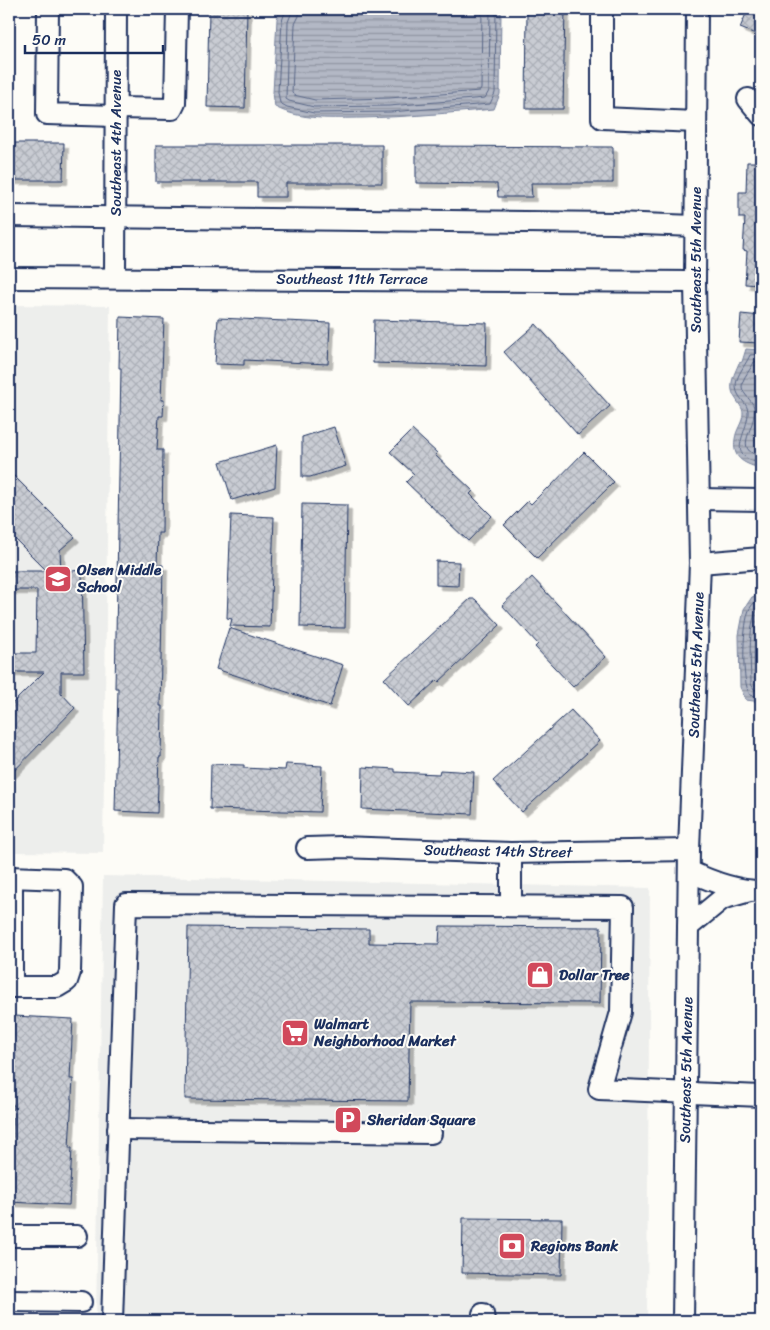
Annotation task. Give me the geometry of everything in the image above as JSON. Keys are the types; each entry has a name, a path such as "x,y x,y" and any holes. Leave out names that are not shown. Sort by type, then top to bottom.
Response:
{"street":[{"path":"48,9 46,114 172,109 175,103 177,9"},
{"name":"Southeast 4th Avenue","path":"115,278 116,9"},
{"path":"602,9 602,118 696,122"},
{"name":"Southeast 5th Avenue","path":"683,1321 689,850 700,563 694,282 697,9"},
{"path":"748,99 761,115"},
{"path":"9,216 615,223 695,226"},
{"name":"Southeast 11th Terrace","path":"9,278 694,282"},
{"path":"699,499 761,500"},
{"path":"700,563 761,558"},
{"name":"Southeast 14th Street","path":"307,848 341,847 511,853 689,850"},
{"path":"511,853 511,905"},
{"path":"689,871 713,882 756,891"},
{"path":"10,877 64,879 72,887 70,972 67,981 57,987 10,987 10,877"},
{"path":"688,928 722,899 756,891"},
{"path":"112,1321 126,904 624,906 621,1012 599,1089 761,1096"},
{"path":"118,1129 431,1133"},
{"path":"9,1236 77,1236"},
{"path":"9,1301 81,1302"}],"shaded area":[{"name":"Olsen Middle School","path":"9,305 110,306 103,853 9,852"},
{"name":"Sheridan Square","path":"103,876 650,888 647,1321 96,1321"}],"water":[{"path":"283,9 501,9 500,94 494,109 395,117 329,118 296,115 275,107 273,93 277,19"},
{"path":"746,349 761,350 761,467 759,468 744,462 735,451 736,435 743,413 733,394 732,381 739,363 742,362"},
{"path":"761,594 761,702 746,700 740,687 739,635 744,609 752,597"}],"building":[{"path":"209,9 247,9 245,108 207,107"},
{"path":"527,9 565,9 563,109 526,109"},
{"path":"748,9 761,9 761,36 740,28"},
{"path":"9,143 64,143 63,180 9,180"},
{"path":"156,145 382,145 382,183 286,183 286,197 257,197 257,182 156,182"},
{"path":"416,146 613,147 613,183 531,183 532,197 498,197 497,184 416,183"},
{"path":"747,162 761,162 761,285 745,284 747,251 743,250 745,218 739,218 739,192 746,192"},
{"path":"741,314 761,316 761,343 739,342"},
{"path":"120,317 164,319 161,400 164,400 163,416 159,416 157,450 163,450 162,533 158,533 157,565 163,565 160,706 162,706 161,757 159,757 157,813 115,811 118,688 115,688 121,368 119,368"},
{"path":"218,318 330,323 328,364 244,360 244,365 215,364"},
{"path":"374,320 487,323 486,366 373,363"},
{"path":"536,324 610,406 578,435 504,352"},
{"path":"334,427 346,466 310,477 302,477 302,437"},
{"path":"412,430 473,491 470,494 492,516 468,541 406,482 414,474 390,452"},
{"path":"277,445 275,487 232,500 220,462"},
{"path":"584,452 614,482 537,558 504,525 528,501 531,504 548,489"},
{"path":"9,471 75,537 60,550 61,572 82,570 84,672 61,672 61,693 75,708 9,776 9,707 44,672 9,672 10,653 36,653 37,590 10,590 10,571 47,571 9,533"},
{"path":"302,504 347,505 345,628 300,627"},
{"path":"231,515 274,517 270,627 230,626 232,619 227,618"},
{"path":"436,561 459,562 458,586 436,585"},
{"path":"532,577 606,657 573,687 535,647 538,644 502,605"},
{"path":"470,599 475,599 500,625 439,682 437,680 409,706 384,679"},
{"path":"229,628 343,665 330,706 216,669"},
{"path":"571,710 600,741 522,812 493,781"},
{"path":"211,764 244,765 244,768 285,770 286,764 322,766 320,812 210,809"},
{"path":"363,767 395,769 395,772 439,774 440,770 474,772 472,814 362,809"},
{"path":"440,926 601,927 600,1003 410,1002 408,1101 185,1099 188,927 369,929 369,943 439,944"},
{"path":"14,1016 73,1019 70,1079 73,1079 69,1148 72,1148 69,1205 9,1202 14,1105 9,1105"},
{"name":"Regions Bank","path":"463,1218 562,1219 561,1275 462,1273"}],"place":[{"name":"Olsen Middle School","path":"58,579"},
{"name":"Dollar Tree","path":"540,975"},
{"name":"Walmart Neighborhood Market","path":"295,1033"},
{"name":"Sheridan Square","path":"348,1120"},
{"name":"Regions Bank","path":"512,1246"}]}
